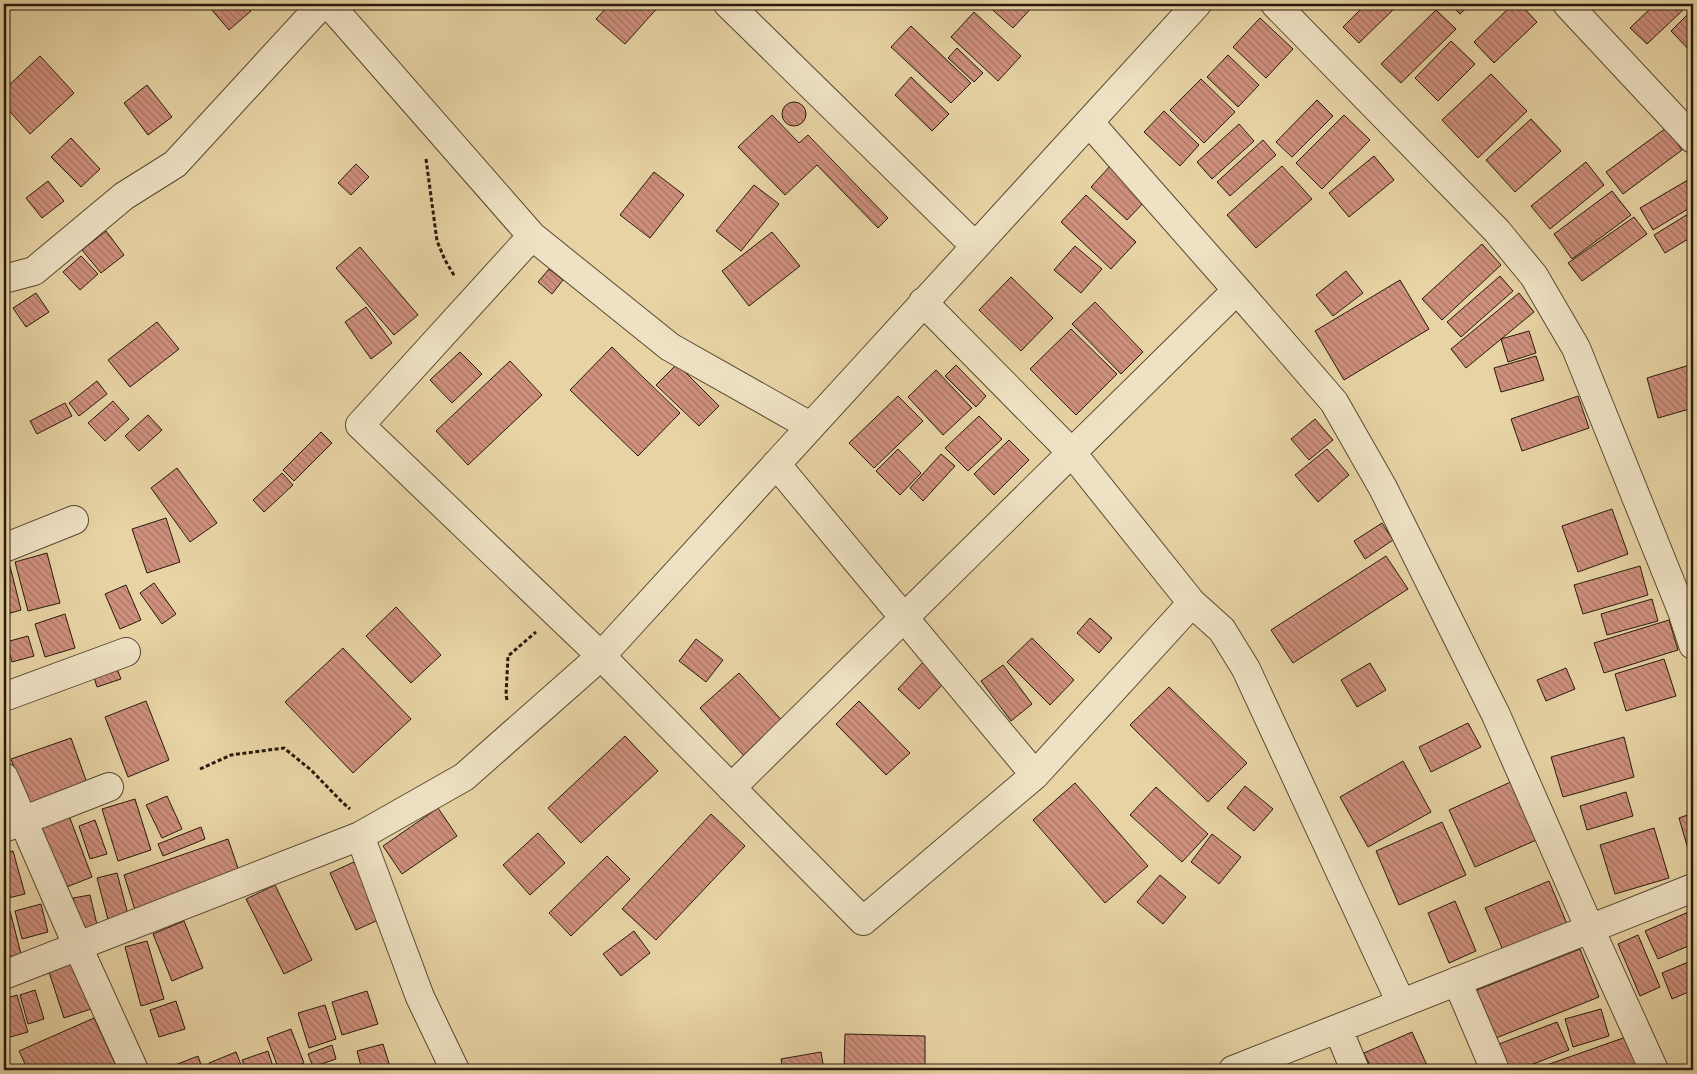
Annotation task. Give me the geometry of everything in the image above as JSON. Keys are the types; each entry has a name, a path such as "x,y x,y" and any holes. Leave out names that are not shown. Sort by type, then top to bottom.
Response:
{"street":[{"path":"4,279 34,271 124,196 175,164 322,4"},
{"path":"329,4 532,236 670,347 810,426"},
{"path":"4,975 367,831 464,777 601,656 1197,4"},
{"path":"1275,4 1497,231 1534,276 1576,348 1682,611 1693,645"},
{"path":"1567,4 1693,139"},
{"path":"732,5 975,246"},
{"path":"1089,122 1334,402 1383,488 1496,715 1654,1070"},
{"path":"532,236 360,425 601,656 863,921 1035,775 1192,603"},
{"path":"731,788 1237,290"},
{"path":"923,302 1072,453 1192,603 1222,630 1246,669 1402,1003"},
{"path":"776,464 1035,775"},
{"path":"4,548 74,520"},
{"path":"4,697 126,652"},
{"path":"4,777 13,824 78,947 134,1070"},
{"path":"13,824 109,787"},
{"path":"367,831 420,996 455,1070"},
{"path":"1233,1070 1693,888"},
{"path":"1457,981 1495,1070"},
{"path":"1338,1029 1355,1070"}],"path":[{"path":"425,155 438,241 445,260 462,289 475,298"},
{"path":"514,733 506,695 508,656 556,613"},
{"path":"200,769 231,755 284,748 311,770 367,831"}],"building":[{"path":"217,4 244,4 251,11 229,30 211,9"},
{"path":"610,4 661,4 625,44 596,19"},
{"path":"986,4 1035,4 1013,28"},
{"path":"1366,4 1399,4 1359,43 1343,27"},
{"path":"1450,4 1471,4 1460,14"},
{"path":"1513,4 1520,4 1537,22 1494,63 1474,42"},
{"path":"1655,4 1677,4 1683,10 1647,44 1630,28"},
{"path":"1693,9 1693,54 1671,31"},
{"path":"1436,10 1456,29 1401,83 1381,64"},
{"path":"974,12 1021,56 998,81 951,37"},
{"path":"1260,18 1293,49 1266,78 1233,47"},
{"path":"911,26 971,83 951,103 891,47"},
{"path":"1451,41 1475,64 1438,101 1415,78"},
{"path":"957,48 983,73 974,82 948,58"},
{"path":"1228,55 1259,85 1238,107 1207,77"},
{"path":"40,56 74,93 30,134 4,105 4,90"},
{"path":"1491,74 1527,111 1478,158 1442,120"},
{"path":"911,77 949,114 932,131 895,95"},
{"path":"1201,79 1235,112 1204,143 1170,110"},
{"path":"147,85 172,117 148,135 124,103"},
{"path":"1317,100 1333,116 1292,157 1276,142"},
{"path":"794,102 802,106 806,114 802,122 794,126 786,122 782,114 786,106"},
{"path":"1164,111 1199,145 1180,166 1144,132"},
{"path":"772,115 799,143 808,135 888,218 878,228 817,165 785,195 738,147"},
{"path":"1344,115 1370,140 1322,189 1296,163"},
{"path":"1531,119 1561,151 1515,192 1486,160"},
{"path":"1239,124 1254,141 1212,179 1197,162"},
{"path":"1666,128 1682,150 1623,194 1606,172"},
{"path":"71,138 100,169 81,187 51,157"},
{"path":"1263,140 1276,155 1230,196 1217,182"},
{"path":"1374,156 1394,180 1349,217 1329,193"},
{"path":"1586,162 1604,185 1550,229 1531,206"},
{"path":"356,164 369,177 351,195 338,183"},
{"path":"1111,165 1147,199 1127,220 1091,187"},
{"path":"1282,166 1312,199 1256,248 1227,215"},
{"path":"654,172 684,195 650,238 620,215"},
{"path":"1693,177 1693,206 1653,230 1640,208"},
{"path":"48,181 64,201 42,218 26,198"},
{"path":"754,185 779,204 741,251 716,231"},
{"path":"1612,191 1631,215 1572,259 1554,234"},
{"path":"1086,195 1136,242 1111,269 1061,222"},
{"path":"1693,211 1693,236 1665,253 1654,235"},
{"path":"1634,217 1647,234 1582,281 1568,263"},
{"path":"106,231 124,255 101,273 82,250"},
{"path":"772,232 800,266 749,306 722,271"},
{"path":"1482,244 1501,265 1442,320 1422,299"},
{"path":"1075,246 1102,269 1081,293 1054,270"},
{"path":"360,247 418,315 394,335 336,268"},
{"path":"81,256 98,274 80,290 63,272"},
{"path":"549,269 563,280 552,294 538,282"},
{"path":"1346,271 1363,293 1333,316 1316,295"},
{"path":"1500,276 1513,291 1461,337 1447,322"},
{"path":"1011,277 1053,318 1021,351 979,310"},
{"path":"1400,280 1429,329 1344,380 1315,331"},
{"path":"36,293 49,312 26,327 13,308"},
{"path":"1519,293 1534,312 1466,368 1451,349"},
{"path":"1095,302 1143,352 1121,374 1072,324"},
{"path":"366,307 392,343 371,359 345,322"},
{"path":"157,322 179,349 130,387 108,360"},
{"path":"1071,329 1117,374 1076,415 1030,369"},
{"path":"1529,331 1536,353 1508,362 1501,339"},
{"path":"612,347 680,413 638,456 570,390"},
{"path":"460,352 482,374 452,403 430,380"},
{"path":"1536,356 1544,380 1501,392 1494,368"},
{"path":"510,361 542,395 468,465 436,431"},
{"path":"677,364 719,406 699,426 656,385"},
{"path":"1693,364 1693,408 1658,418 1647,378"},
{"path":"956,365 986,396 976,407 945,376"},
{"path":"936,370 972,408 943,435 908,397"},
{"path":"97,381 107,394 79,416 69,403"},
{"path":"898,396 923,421 874,468 849,443"},
{"path":"1578,396 1589,428 1522,451 1511,419"},
{"path":"113,401 129,419 105,441 88,423"},
{"path":"65,403 72,416 37,434 30,421"},
{"path":"148,415 162,430 139,451 125,436"},
{"path":"979,416 1002,439 968,471 945,448"},
{"path":"1315,419 1333,440 1309,460 1291,439"},
{"path":"321,432 332,443 294,481 283,470"},
{"path":"1009,440 1029,460 994,495 974,474"},
{"path":"898,449 921,473 900,495 876,471"},
{"path":"1327,449 1349,475 1318,502 1295,475"},
{"path":"941,454 955,466 923,501 910,488"},
{"path":"177,468 217,523 190,542 151,488"},
{"path":"282,473 293,485 264,512 253,500"},
{"path":"1612,509 1628,554 1578,572 1562,526"},
{"path":"166,518 180,562 147,573 132,529"},
{"path":"1382,523 1393,540 1365,559 1354,541"},
{"path":"47,553 60,603 28,611 15,562"},
{"path":"1386,556 1408,589 1293,663 1271,630"},
{"path":"10,566 21,610 4,615 4,568"},
{"path":"1640,566 1648,595 1583,614 1574,585"},
{"path":"154,583 176,614 162,624 140,593"},
{"path":"126,585 141,620 120,629 105,594"},
{"path":"1652,599 1658,621 1607,635 1601,614"},
{"path":"396,607 441,655 411,683 366,636"},
{"path":"65,614 75,648 45,657 35,624"},
{"path":"1090,618 1112,638 1099,653 1077,633"},
{"path":"1669,620 1678,650 1604,673 1594,643"},
{"path":"28,636 34,656 12,662 6,642"},
{"path":"1032,638 1074,680 1050,705 1007,662"},
{"path":"696,639 723,660 706,682 679,661"},
{"path":"343,648 411,719 353,773 285,702"},
{"path":"1664,659 1676,696 1626,711 1615,674"},
{"path":"924,661 945,682 919,709 898,689"},
{"path":"1370,663 1386,690 1357,707 1341,680"},
{"path":"1003,665 1032,704 1011,721 981,681"},
{"path":"116,666 121,679 97,687 93,674"},
{"path":"1566,668 1575,689 1546,701 1537,680"},
{"path":"739,673 785,724 747,759 700,708"},
{"path":"1169,687 1247,763 1208,802 1130,725"},
{"path":"146,701 169,760 128,777 105,717"},
{"path":"859,701 910,753 886,775 836,724"},
{"path":"1468,723 1481,747 1431,772 1419,747"},
{"path":"625,736 658,771 581,843 548,808"},
{"path":"1624,737 1634,777 1563,797 1551,757"},
{"path":"71,738 88,786 28,808 11,759"},
{"path":"1403,761 1431,812 1368,847 1340,797"},
{"path":"1515,780 1541,838 1475,867 1449,810"},
{"path":"1075,783 1148,866 1105,903 1033,820"},
{"path":"1245,786 1273,809 1254,831 1227,808"},
{"path":"1156,787 1208,834 1182,862 1130,815"},
{"path":"1626,792 1633,816 1587,830 1580,806"},
{"path":"167,796 182,829 162,838 146,805"},
{"path":"135,799 151,850 118,861 102,809"},
{"path":"438,808 457,836 402,874 383,846"},
{"path":"68,813 92,877 64,888 40,824"},
{"path":"1693,813 1693,847 1688,849 1679,818"},
{"path":"711,814 745,846 656,940 622,909"},
{"path":"95,820 107,854 90,859 79,826"},
{"path":"1442,822 1466,875 1399,905 1376,851"},
{"path":"201,827 205,839 163,856 158,844"},
{"path":"1654,828 1669,878 1615,894 1600,845"},
{"path":"538,833 565,863 530,895 503,865"},
{"path":"1212,834 1241,857 1219,884 1191,862"},
{"path":"228,839 240,874 135,910 124,875"},
{"path":"13,851 25,894 4,899 4,853"},
{"path":"607,856 630,879 571,936 549,913"},
{"path":"358,860 385,917 356,930 330,873"},
{"path":"117,873 130,922 110,927 97,878"},
{"path":"1160,875 1186,897 1163,924 1137,902"},
{"path":"1549,881 1567,924 1503,950 1485,908"},
{"path":"275,885 312,960 284,974 246,899"},
{"path":"90,895 98,929 82,932 73,898"},
{"path":"1455,901 1476,951 1449,963 1428,913"},
{"path":"41,904 48,932 22,939 15,911"},
{"path":"1693,910 1693,944 1658,959 1645,931"},
{"path":"10,911 21,954 4,958 4,913"},
{"path":"184,921 203,968 172,981 153,934"},
{"path":"634,931 650,953 621,976 603,954"},
{"path":"1638,935 1660,987 1640,996 1618,944"},
{"path":"147,941 164,999 141,1006 125,947"},
{"path":"1580,949 1599,997 1491,1040 1472,992"},
{"path":"82,958 97,1007 64,1018 48,969"},
{"path":"1693,960 1693,990 1672,999 1662,973"},
{"path":"35,990 44,1019 28,1024 20,995"},
{"path":"367,991 378,1024 342,1035 332,1002"},
{"path":"17,995 28,1032 7,1038 4,1027 4,999"},
{"path":"176,1001 185,1029 159,1037 150,1010"},
{"path":"325,1005 336,1039 309,1048 298,1013"},
{"path":"1601,1009 1609,1036 1573,1047 1565,1019"},
{"path":"94,1018 118,1070 28,1070 19,1051"},
{"path":"1557,1022 1569,1050 1518,1070 1510,1070 1499,1044"},
{"path":"291,1029 304,1063 285,1070 279,1070 267,1038"},
{"path":"1412,1032 1429,1070 1372,1070 1364,1053"},
{"path":"845,1034 925,1036 925,1070 844,1070"},
{"path":"1626,1037 1638,1070 1542,1070 1541,1067"},
{"path":"383,1044 391,1070 362,1070 357,1051"},
{"path":"332,1045 336,1059 313,1067 308,1054"},
{"path":"268,1051 274,1070 246,1070 242,1060"},
{"path":"236,1052 243,1070 212,1070 209,1063"},
{"path":"821,1052 824,1070 783,1070 781,1059"},
{"path":"198,1056 203,1070 165,1070 165,1069"}]}
